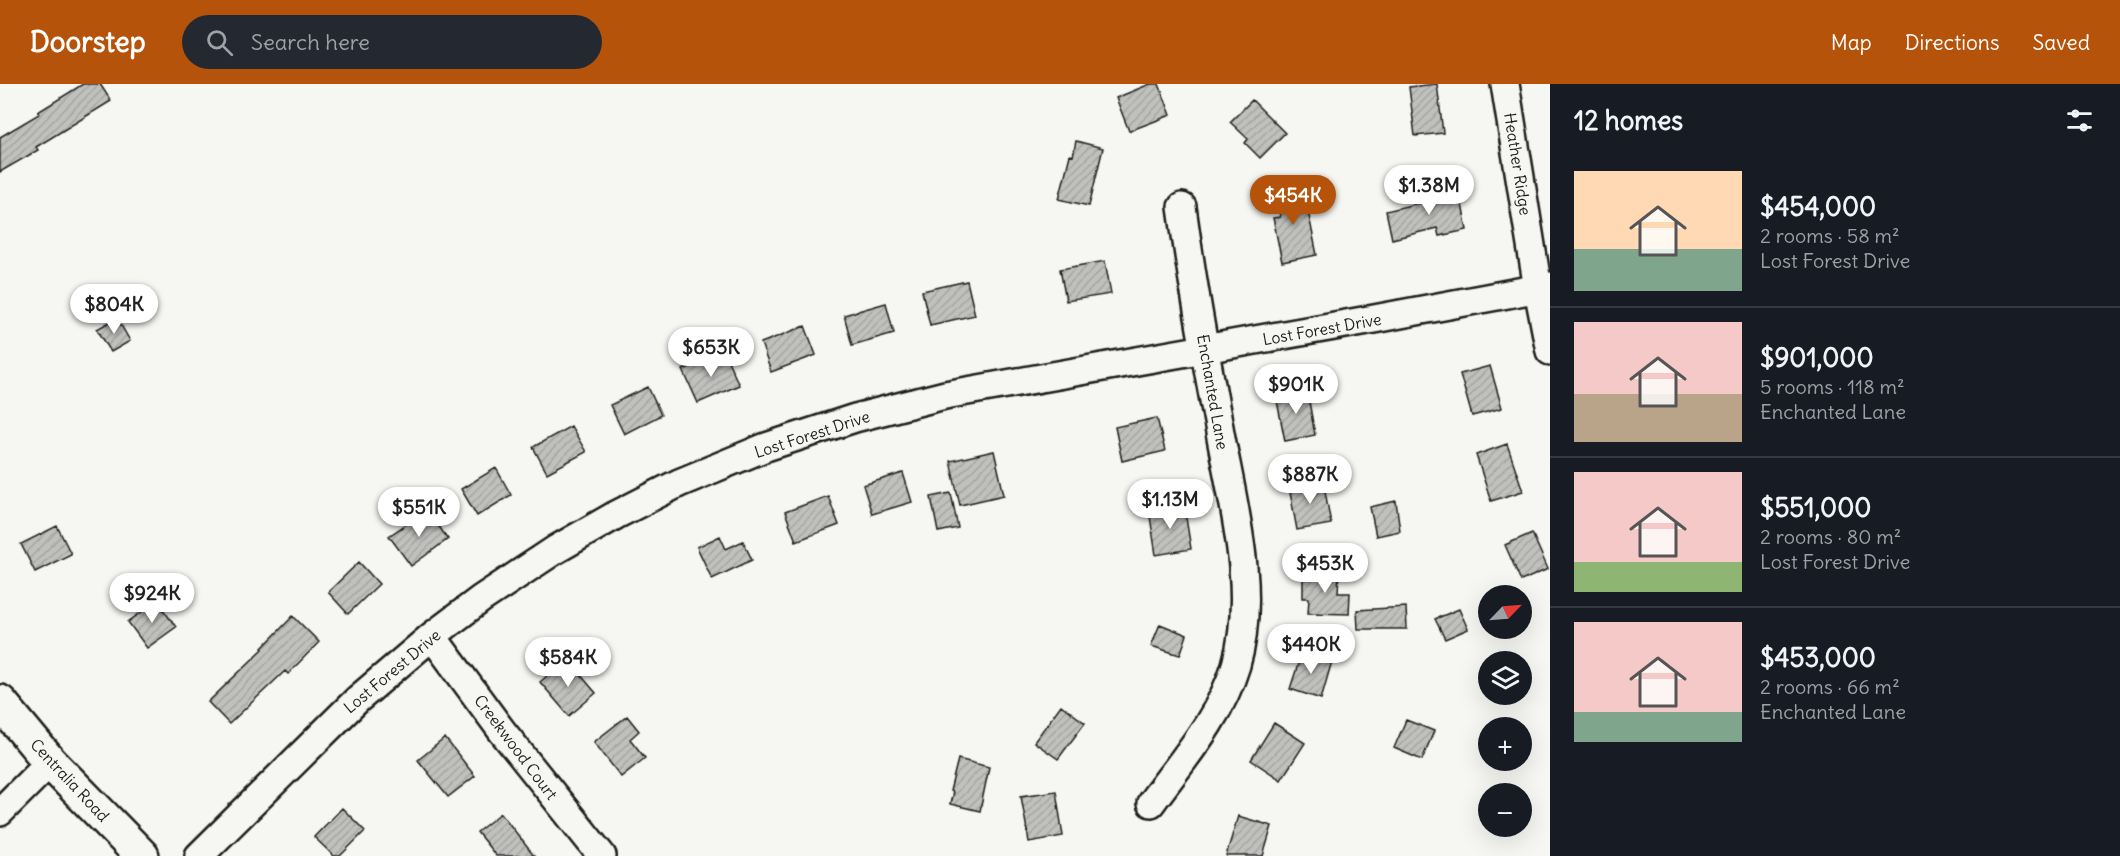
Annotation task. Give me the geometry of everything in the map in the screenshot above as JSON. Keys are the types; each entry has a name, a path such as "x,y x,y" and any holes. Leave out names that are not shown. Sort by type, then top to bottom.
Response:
{"main road":[{"name":"Centralia Road","path":"0,702 50,762 142,856"}],"street":[{"name":"Heather Ridge","path":"1505,84 1544,287 1550,351"},
{"name":"Enchanted Lane","path":"1151,803 1214,717 1223,700 1236,663 1243,625 1245,586 1236,520 1204,350 1182,207"},
{"name":"Lost Forest Drive","path":"199,856 358,699 432,636 481,599 555,550 679,483 766,447 855,418 945,395 1544,287"},
{"name":"Creekwood Court","path":"432,636 502,731 602,856"},
{"path":"0,812 50,762"}],"building":[{"path":"83,84 100,84 111,101 36,147 38,150 0,172 0,137"},
{"path":"1150,84 1159,84 1171,115 1129,131 1116,98"},
{"path":"1437,84 1443,133 1415,136 1409,87"},
{"path":"1252,100 1285,133 1260,158 1245,143 1248,139 1230,122"},
{"path":"1076,141 1103,148 1089,206 1059,199 1070,155 1073,156"},
{"path":"1298,185 1305,212 1308,211 1317,255 1282,262 1273,218 1280,217 1275,190"},
{"path":"1459,189 1467,230 1439,236 1437,228 1392,239 1386,211 1431,200 1430,195"},
{"path":"1105,261 1111,294 1066,301 1060,269"},
{"path":"967,281 975,315 930,325 922,291"},
{"path":"886,303 894,333 852,345 844,315"},
{"path":"117,318 130,341 111,352 97,329"},
{"path":"805,326 816,355 771,372 761,343"},
{"path":"724,352 739,385 698,403 683,370"},
{"path":"1490,366 1502,408 1472,416 1460,374"},
{"path":"648,387 661,415 624,434 610,405"},
{"path":"1307,390 1315,435 1285,441 1276,396"},
{"path":"1157,418 1165,451 1122,461 1115,427"},
{"path":"571,426 586,452 547,473 533,447"},
{"path":"1507,444 1523,491 1491,501 1476,455"},
{"path":"994,451 1004,495 960,505 950,461"},
{"path":"496,468 511,495 477,516 461,489"},
{"path":"903,473 912,502 872,514 863,485"},
{"path":"1323,480 1331,524 1297,530 1289,487"},
{"path":"951,493 958,528 938,532 931,497"},
{"path":"828,496 839,525 796,541 785,512"},
{"path":"1396,501 1400,531 1376,536 1370,507"},
{"path":"1184,505 1191,549 1156,555 1149,510"},
{"path":"427,510 448,539 411,566 389,536"},
{"path":"57,526 71,554 35,572 21,544"},
{"path":"1532,533 1548,569 1521,581 1505,545"},
{"path":"720,536 726,549 743,541 752,560 712,579 697,547"},
{"path":"359,562 379,584 348,614 328,592"},
{"path":"1309,571 1339,572 1338,593 1350,593 1349,614 1308,613 1309,598 1303,598 1303,579 1309,579"},
{"path":"157,601 176,627 147,648 128,622"},
{"path":"1406,607 1407,629 1358,629 1357,610"},
{"path":"1459,609 1468,629 1445,639 1435,619"},
{"path":"293,616 319,642 288,674 285,671 229,724 208,702 263,649"},
{"path":"1160,624 1187,635 1180,655 1151,646"},
{"path":"1302,652 1332,661 1321,699 1290,689"},
{"path":"567,659 596,693 569,716 540,682"},
{"path":"1061,705 1085,723 1058,759 1034,742"},
{"path":"627,716 639,731 630,739 645,758 621,777 594,742"},
{"path":"1406,720 1434,731 1422,760 1394,748"},
{"path":"1274,723 1305,743 1281,780 1251,760"},
{"path":"445,738 475,776 448,797 418,760"},
{"path":"958,759 989,767 980,811 950,804 953,792 950,791"},
{"path":"1056,791 1063,836 1029,842 1021,796"},
{"path":"342,808 365,831 340,856 334,856 314,837"},
{"path":"501,813 534,856 496,856 477,832"},
{"path":"1238,816 1272,826 1263,856 1226,856"}]}
